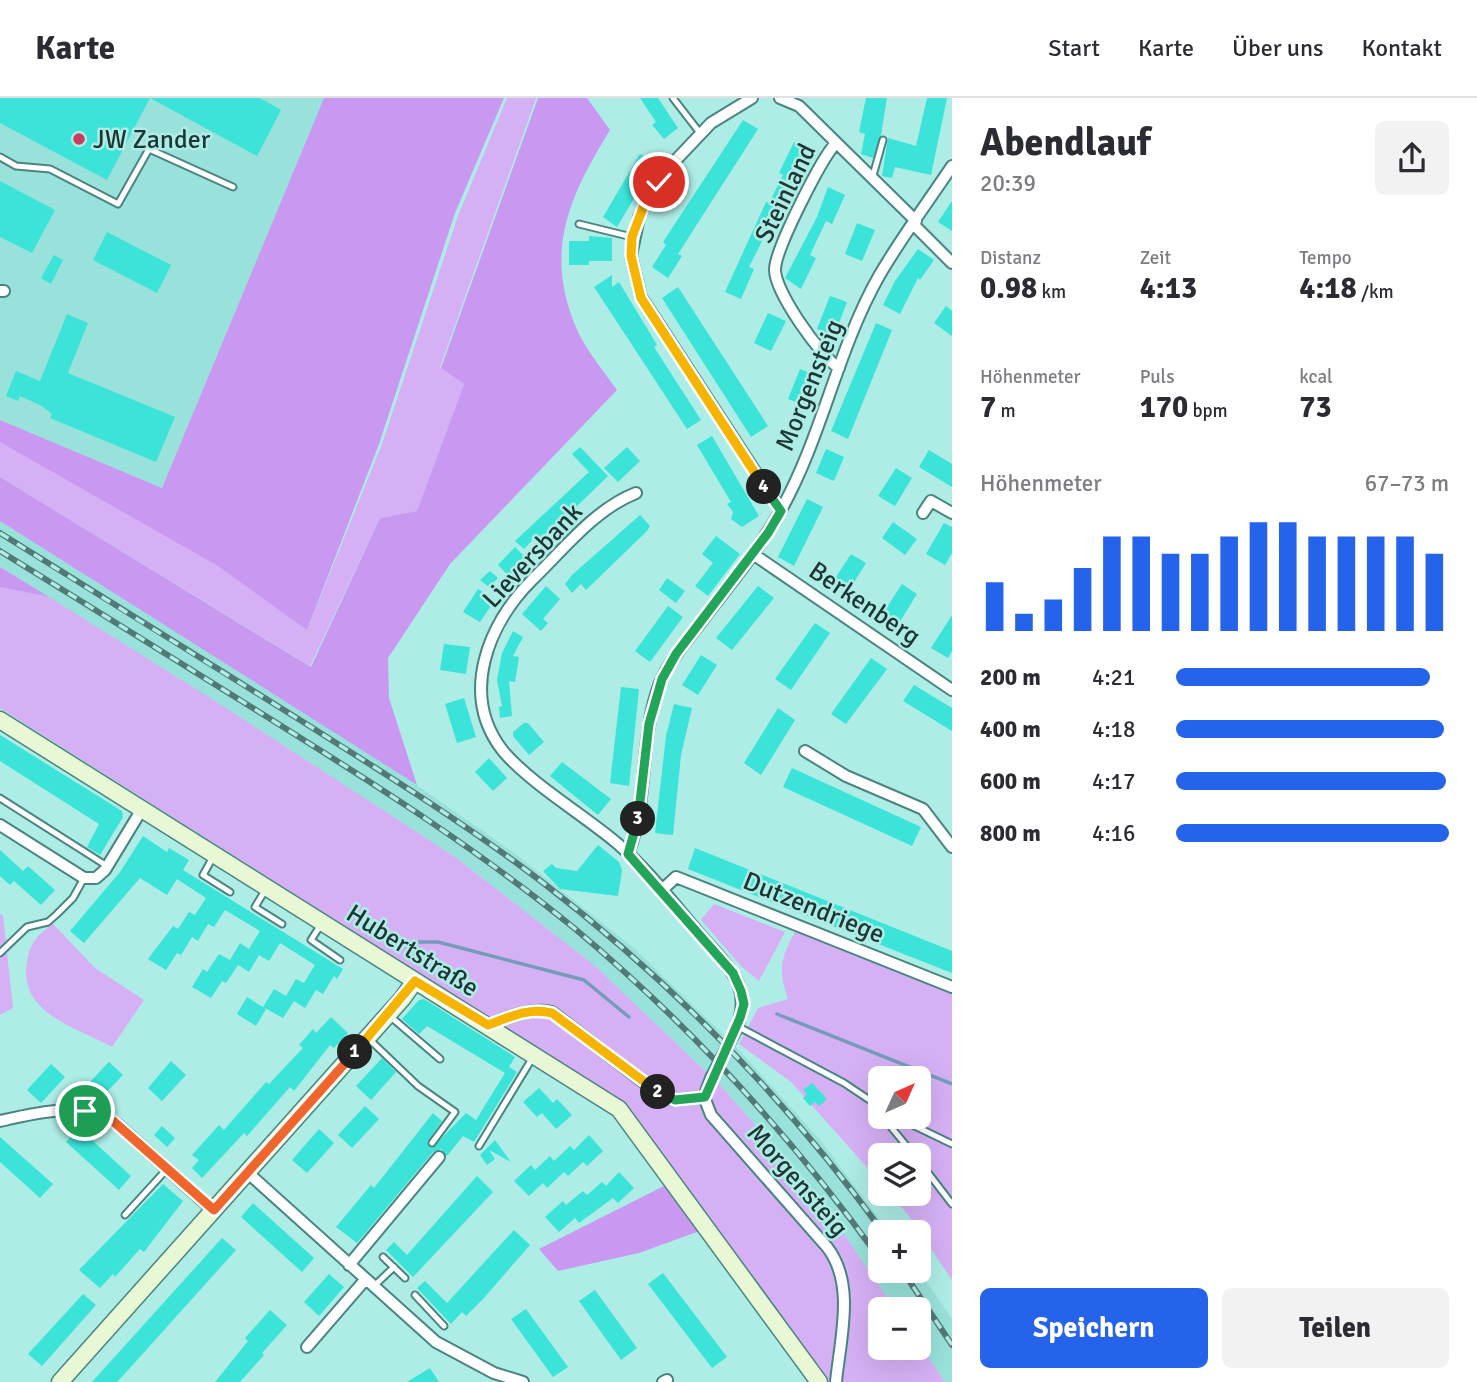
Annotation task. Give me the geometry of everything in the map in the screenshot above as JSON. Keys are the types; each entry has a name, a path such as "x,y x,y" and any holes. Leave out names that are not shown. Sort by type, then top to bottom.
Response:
{"street":[{"path":"751,98 728,110 700,133 651,192 632,237 631,256 641,298 781,511"},
{"path":"785,99 799,106 836,142 952,263"},
{"name":"Steinland","path":"836,142 787,236 775,268 778,284 820,352 839,368"},
{"name":"Morgensteig","path":"628,854 637,825 649,724 662,679 676,654 753,554 781,511 879,277 952,166"},
{"name":"Lieversbank","path":"628,854 504,751 486,716 481,667 494,631 516,598 613,502 636,493"},
{"path":"923,513 931,501 952,513"},
{"name":"Berkenberg","path":"753,554 952,690"},
{"name":"Hubertstraße","path":"0,720 488,1025 626,1115 819,1382"},
{"path":"805,751 846,776 923,809 952,847"},
{"path":"0,825 84,878 96,878 107,866 142,809"},
{"path":"488,1025 539,1009 552,1013 659,1094 675,1100 705,1097 744,1004 738,981 662,890 628,854"},
{"name":"Dutzendriege","path":"662,890 676,877 952,987"},
{"path":"60,1382 368,1038 415,981"},
{"name":"Morgensteig","path":"705,1097 710,1115 827,1247 841,1268 844,1285 836,1382"},
{"path":"0,1121 59,1111 101,1114 113,1121 214,1210"},
{"path":"349,1265 439,1157"},
{"path":"247,1171 416,1326 463,1358 494,1373 523,1382"},
{"path":"307,1347 369,1284"}],"lane":[{"path":"673,98 700,133"},
{"path":"872,179 883,140"},
{"path":"0,157 16,166 50,169 118,204 149,149 233,187"},
{"path":"579,223 632,237"},
{"path":"0,798 107,866"},
{"path":"215,855 203,875 230,892"},
{"path":"0,953 27,928 48,922 57,914 73,898 84,878"},
{"path":"267,888 255,907 282,924"},
{"path":"322,922 311,940 340,960"},
{"path":"388,1014 440,1059"},
{"path":"736,1028 844,1083 867,1099"},
{"path":"368,1038 418,1086 455,1112 432,1143"},
{"path":"479,1146 535,1055"},
{"path":"892,1129 904,1143"},
{"path":"921,1129 952,1144"},
{"path":"125,1215 167,1169"},
{"path":"931,1177 952,1204"},
{"path":"383,1257 405,1278"},
{"path":"369,1284 394,1267"},
{"path":"415,1295 444,1326"},
{"path":"416,1326 431,1312"}],"shaded area":[{"path":"0,98 324,98 162,488 0,420"},
{"path":"324,98 504,98 455,213 379,444 307,630 218,566 0,442 0,420 162,488"},
{"path":"507,98 536,98 440,367 464,384 417,511 380,518 310,666 0,477 0,441 220,566 307,630 382,444 458,216"},
{"path":"538,98 587,98 610,130 582,179 572,203 565,227 562,277 578,332 617,390 450,564 388,658 389,698 417,785 0,521 0,477 311,667 380,518 417,511 464,384 441,368"},
{"path":"0,521 417,785 514,853 634,948 740,1051 821,1141 880,1220 868,1220 868,1269 820,1199 722,1087 594,965 455,857 0,567"},
{"path":"0,567 49,597 0,587"},
{"path":"0,587 49,597 455,857 594,965 722,1087 820,1199 868,1269 868,1283 877,1283 887,1297 868,1297 868,1360 930,1360 945,1382 821,1382 625,1103 0,708"},
{"path":"714,904 785,932 759,981 742,967 701,920"},
{"path":"0,914 3,915 13,1008 0,1015"},
{"path":"53,924 95,968 144,1000 112,1047 53,1016 32,994 27,980 30,950 39,936"},
{"path":"798,925 952,989 952,1280 931,1249 931,1220 912,1220 900,1206 931,1206 931,1143 868,1143 868,1169 791,1082 739,1044 758,1008 788,999 782,977 785,953"},
{"path":"670,1183 705,1229 639,1253 558,1271 539,1249"},
{"path":"877,1283 928,1284 952,1319 952,1382 945,1382 930,1360 931,1297 887,1297"}],"building":[{"name":"JW Zander","path":"0,98 150,98 107,180 0,123"},
{"path":"150,98 260,98 281,110 257,156"},
{"path":"640,98 658,98 678,128 664,139 652,125 656,122"},
{"path":"866,98 887,98 881,135 873,158 861,154 865,134 859,132"},
{"path":"927,98 947,98 931,175 895,167 892,178 882,176 888,138 916,146"},
{"path":"743,120 758,129 678,254 682,256 668,278 652,267 666,245 663,242"},
{"path":"794,142 811,151 778,207 783,209 771,237 765,235 749,267 754,269 741,299 725,292 766,202 769,203 783,175 779,173"},
{"path":"640,154 655,163 617,227 603,217"},
{"path":"0,181 55,210 32,253 0,237"},
{"path":"828,187 845,195 832,224 826,221 810,255 816,258 801,289 785,278 817,217"},
{"path":"952,201 952,231 938,222"},
{"path":"857,223 875,230 862,261 845,254"},
{"path":"107,232 171,265 157,293 93,260"},
{"path":"589,236 612,238 612,261 589,261 589,265 569,265 569,241 589,241"},
{"path":"918,249 934,260 920,280 918,278 900,314 883,305 895,281"},
{"path":"54,255 63,260 51,284 41,278"},
{"path":"612,275 612,287 619,282 657,345 654,347 701,420 687,429 594,287"},
{"path":"678,287 768,426 751,437 662,298"},
{"path":"830,296 847,302 834,336 817,329"},
{"path":"946,306 952,311 952,336 934,323"},
{"path":"768,313 786,321 771,351 754,343"},
{"path":"67,314 88,323 68,373 175,417 156,462 50,418 52,414 42,406 20,396 18,401 6,396 16,371 40,381"},
{"path":"876,323 892,330 848,439 831,431"},
{"path":"800,369 818,376 806,406 788,399"},
{"path":"712,436 759,516 742,527 731,519 733,512 727,504 731,502 697,445"},
{"path":"580,447 608,476 541,541 536,536 524,549 515,541 589,472 572,454"},
{"path":"627,447 640,461 618,482 604,468"},
{"path":"826,449 844,457 834,481 816,473"},
{"path":"929,450 952,464 952,487 919,467"},
{"path":"896,468 912,478 895,506 878,496"},
{"path":"807,499 823,507 794,566 778,557"},
{"path":"640,515 650,526 647,531 586,590 581,584 572,593 565,584 572,575"},
{"path":"893,522 917,539 905,555 882,538"},
{"path":"944,523 952,527 952,553 945,565 926,554"},
{"path":"716,536 740,554 708,596 695,586 713,563 702,554"},
{"path":"515,547 529,561 512,579 498,565"},
{"path":"851,554 866,563 848,592 832,583"},
{"path":"490,571 498,578 489,587 480,580"},
{"path":"667,578 685,591 676,603 659,590"},
{"path":"902,584 917,594 899,623 883,613"},
{"path":"546,586 560,599 543,619 548,623 541,631 522,614"},
{"path":"758,586 774,598 732,650 716,638"},
{"path":"478,589 495,600 480,622 463,612"},
{"path":"668,606 683,617 650,662 635,651"},
{"path":"952,615 952,651 948,658 931,648"},
{"path":"815,623 830,633 791,690 775,679"},
{"path":"513,631 523,637 513,656 519,657 515,682 509,681 512,716 500,718 499,707 502,706 497,680 502,653"},
{"path":"444,644 470,647 466,674 440,670"},
{"path":"701,655 717,665 698,695 682,685"},
{"path":"871,658 887,669 846,724 831,714"},
{"path":"914,685 952,708 952,731 903,701"},
{"path":"621,687 639,689 629,786 610,783"},
{"path":"464,698 476,737 457,743 445,704"},
{"path":"674,704 692,708 681,755 673,835 655,833 666,736"},
{"path":"778,708 795,720 761,775 744,763"},
{"path":"528,723 544,742 529,755 513,736 513,732"},
{"path":"0,735 122,811 123,817 100,855 87,847 99,824 0,761"},
{"path":"489,758 507,778 493,791 475,772"},
{"path":"562,762 611,799 598,815 550,776"},
{"path":"792,768 921,827 912,846 783,787"},
{"path":"143,836 167,852 169,848 189,860 183,870 343,969 337,979 334,976 323,994 316,990 305,1008 294,1001 283,1018 263,1007 274,989 286,996 296,979 304,983 315,965 280,943 269,961 259,955 249,972 238,965 226,983 222,981 211,998 192,987 203,969 207,972 219,954 230,960 240,943 249,949 260,931 225,910 214,927 208,924 198,941 192,937 181,955 177,953 166,970 148,959 173,926 178,929 189,912 195,915 206,898 177,879 167,895 140,878 84,943 70,931 120,872"},
{"path":"598,845 619,862 622,870 618,896 560,889 543,871 552,864 556,868 577,871"},
{"path":"695,848 952,951 952,973 688,869"},
{"path":"0,850 23,871 28,866 55,890 41,905 14,881 10,885 0,876"},
{"path":"247,997 266,1009 256,1026 237,1014"},
{"path":"424,999 515,1057 509,1067 517,1072 474,1142 463,1136 447,1156 441,1149 433,1152 357,1243 336,1227 371,1185 374,1188 433,1113 442,1121 427,1142 432,1148 466,1113 476,1120 505,1073 427,1026 419,1034 402,1019 419,1000"},
{"path":"331,1017 348,1033 334,1048 330,1045 294,1091 290,1087 247,1136 244,1133 202,1178 192,1168 199,1160 192,1155 219,1125 224,1130 266,1082 269,1084 303,1048 299,1045 313,1029 316,1033"},
{"path":"382,1058 396,1072 371,1100 356,1086"},
{"path":"171,1061 186,1075 162,1101 148,1088"},
{"path":"109,1062 123,1075 99,1100 85,1087"},
{"path":"51,1064 65,1077 41,1103 27,1090"},
{"path":"812,1083 827,1099 819,1106 815,1102 810,1106 803,1098 807,1094 803,1090"},
{"path":"539,1088 553,1103 557,1099 572,1115 556,1129 542,1113 537,1117 523,1102"},
{"path":"365,1106 379,1119 352,1148 338,1135"},
{"path":"162,1126 175,1138 167,1147 154,1135"},
{"path":"79,1128 131,1176 119,1190 66,1142"},
{"path":"319,1129 334,1143 307,1173 292,1160"},
{"path":"589,1135 603,1151 587,1166 583,1162 568,1176 564,1172 547,1188 543,1183 529,1196 514,1181 531,1165 535,1170 550,1156 554,1161 570,1146 574,1150"},
{"path":"0,1137 53,1184 40,1198 0,1162"},
{"path":"495,1140 511,1162 489,1150 495,1159 487,1165 480,1155"},
{"path":"619,1172 634,1188 618,1203 613,1198 579,1223 575,1218 559,1232 545,1217 563,1201 566,1205 583,1191 587,1195 602,1182 606,1186"},
{"path":"477,1176 493,1192 413,1277 386,1250 394,1242 407,1255"},
{"path":"163,1184 183,1201 144,1252 140,1249 115,1277 113,1274 100,1288 79,1270"},
{"path":"253,1203 314,1258 302,1272 241,1217"},
{"path":"514,1230 530,1245 466,1316 462,1312 451,1324 417,1288 425,1281 447,1303"},
{"path":"222,1238 236,1250 129,1369 117,1382 92,1382"},
{"path":"663,1273 727,1357 712,1368 648,1284"},
{"path":"329,1274 344,1287 319,1316 304,1302"},
{"path":"595,1290 637,1348 621,1360 579,1301"},
{"path":"83,1294 96,1305 42,1366 28,1354"},
{"path":"526,1309 568,1367 553,1377 511,1319"},
{"path":"270,1310 287,1325 240,1382 215,1382 248,1341 245,1338"},
{"path":"430,1368 439,1382 407,1382"}],"waterway":[{"path":"419,942 438,942 584,980 629,1017"},
{"path":"777,1014 952,1084"}],"railway":[{"path":"0,533 392,779 542,882 636,960 725,1045 767,1089 874,1220"},
{"path":"0,551 388,794 538,899 617,965 698,1043 775,1126 868,1243"},
{"path":"911,1283 952,1345"}],"place":[{"name":"JW Zander","path":"79,139"}],"route":[{"path":"85,1111 101,1114 113,1121 214,1210 402,999 415,981 488,1025 523,1012 539,1009 552,1013 659,1094 675,1100 705,1097 711,1078 736,1030 744,1004 738,981 628,854 637,825 649,724 662,679 676,654 768,533 781,511 641,298 631,256 632,237 644,205 659,182"}]}
